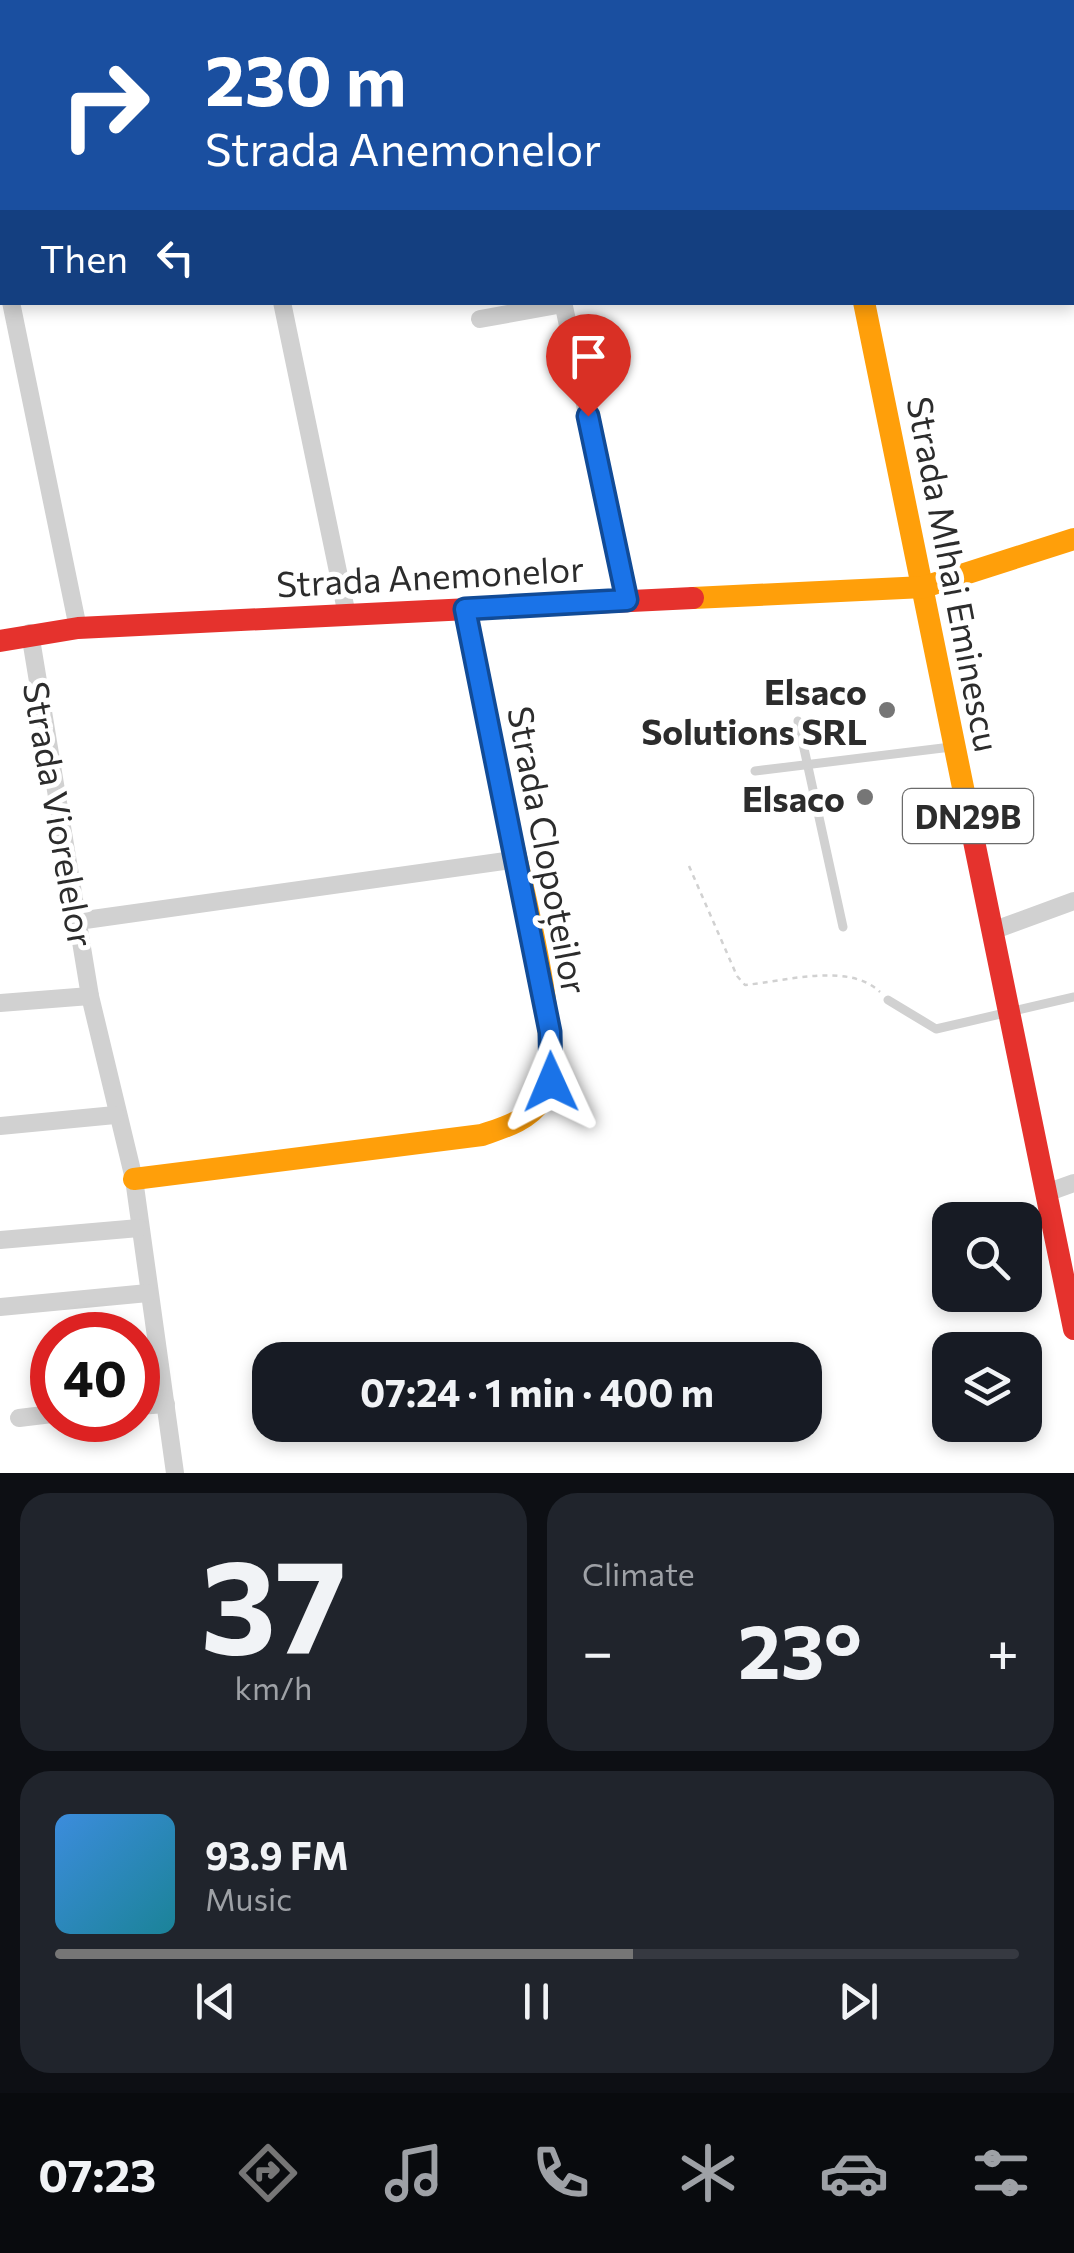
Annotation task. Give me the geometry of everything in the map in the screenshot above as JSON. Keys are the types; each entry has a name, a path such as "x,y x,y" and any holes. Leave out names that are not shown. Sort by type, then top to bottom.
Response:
{"street":[{"path":"12,305 78,628"},
{"path":"283,305 348,614"},
{"path":"480,319 553,305"},
{"path":"563,305 627,600"},
{"name":"Strada MIhai Eminescu","path":"865,305 1074,1329"},
{"name":"Strada Anemonelor","path":"0,641 78,628 924,587 985,571 1074,539"},
{"name":"Strada Clopoțeilor","path":"134,1178 482,1136 515,1124 538,1106 551,1082 550,1032 512,860 465,609"},
{"name":"Strada Viorelelor","path":"30,633 50,777 90,996 115,1115 134,1178 175,1473"},
{"path":"78,921 512,860"},
{"path":"992,931 1074,902"},
{"name":"Strada Viorelelor","path":"0,1004 90,996"},
{"path":"0,1126 115,1115"},
{"path":"1046,1193 1074,1183"},
{"path":"0,1240 140,1228"},
{"path":"0,1307 148,1293"},
{"path":"160,1404 166,1404"},
{"path":"19,1418 30,1417"}],"lane":[{"path":"798,721 844,927"},
{"path":"755,770 807,768 954,747"},
{"path":"888,1000 936,1029 1074,997"}],"path":[{"path":"689,866 737,976 746,985 842,976 866,978 888,1000"}],"traffic: slow":[{"path":"865,305 967,807"},
{"path":"693,598 924,587 1074,539"},
{"path":"134,1179 482,1135 514,1123 536,1108 548,1078 546,1007 507,816"}],"traffic: jam":[{"path":"0,641 78,628 693,598"},
{"path":"465,609 507,816"},
{"path":"967,807 1074,1329"}],"place":[{"name":"Elsaco Solutions SRL","path":"887,710"},
{"name":"Elsaco","path":"865,797"}],"route":[{"path":"551,1082 550,1032 512,860 465,609 627,600 588,416"}]}
